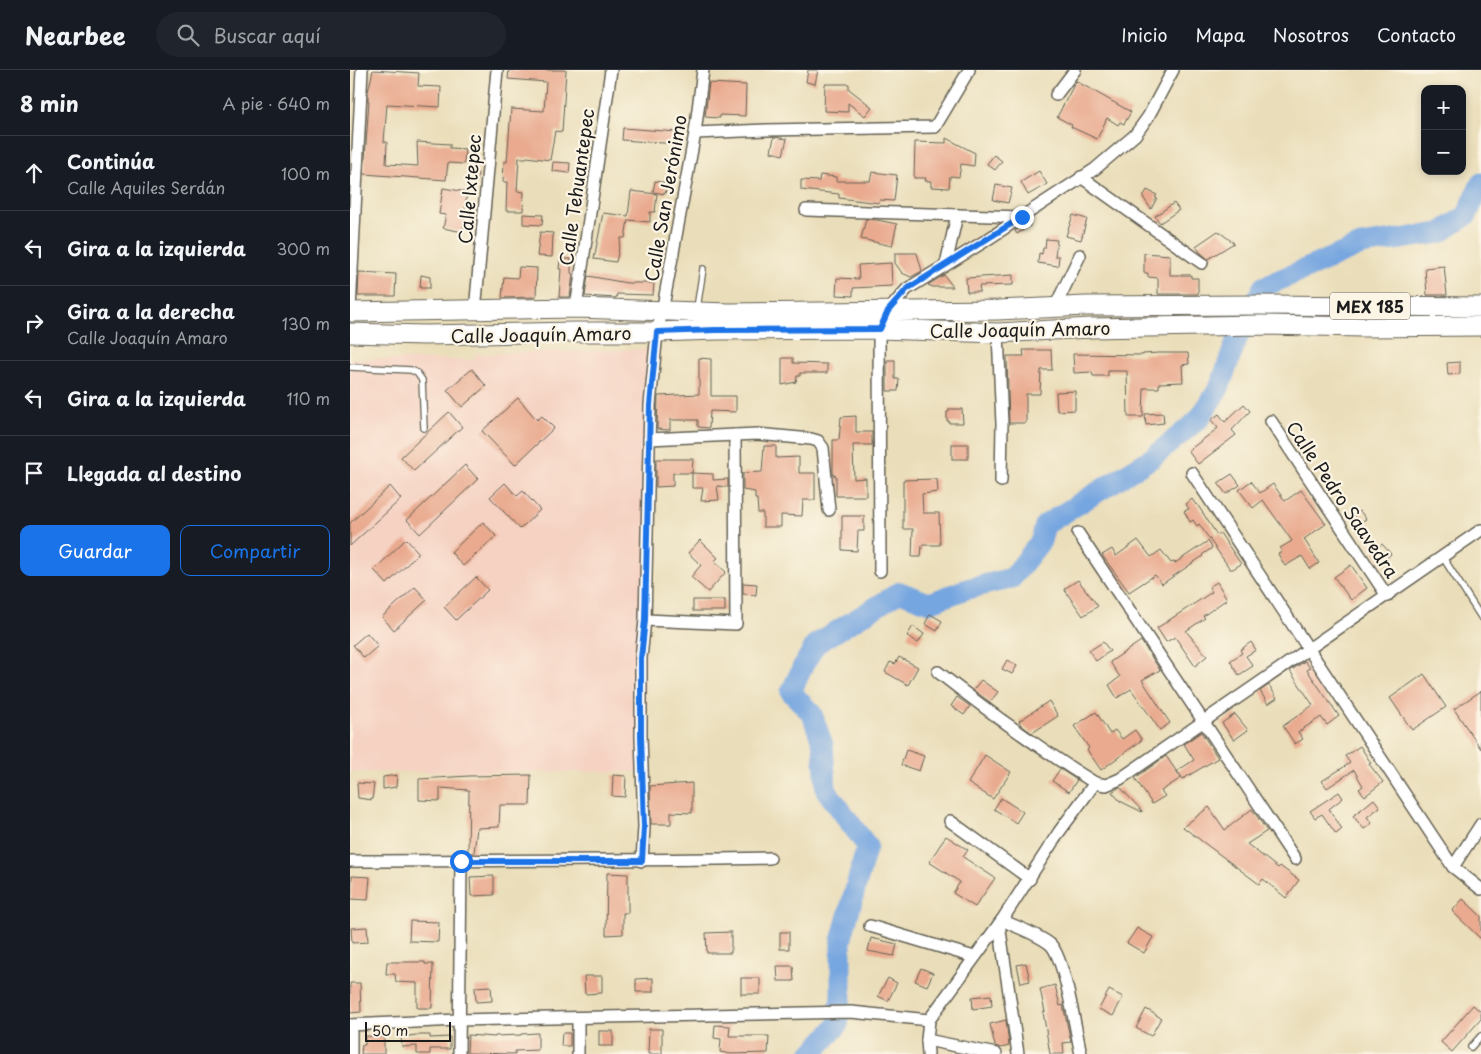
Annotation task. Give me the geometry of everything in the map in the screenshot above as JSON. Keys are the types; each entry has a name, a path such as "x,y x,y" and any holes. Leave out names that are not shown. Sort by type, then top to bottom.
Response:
{"main road":[{"name":"Calle Joaquín Amaro","path":"350,311 476,311 576,308 696,313 998,310 1055,307 1219,305 1481,307"},
{"name":"Calle Joaquín Amaro","path":"350,333 424,335 880,329 998,333 1091,328 1259,325 1364,327 1481,326"}],"street":[{"path":"350,311 362,70"},
{"name":"Calle Ixtepec","path":"476,311 497,70"},
{"name":"Calle Tehuantepec","path":"576,308 611,70"},
{"name":"Calle San Jerónimo","path":"642,861 644,827 641,658 645,620 650,405 657,332 696,133 703,70"},
{"path":"696,133 935,127 969,70"},
{"path":"1056,95 1075,70"},
{"path":"880,571 880,329 888,311 907,289 1096,169 1134,135 1148,117 1173,70"},
{"path":"1081,177 1202,263"},
{"path":"806,210 1022,217"},
{"path":"946,264 957,215"},
{"path":"1055,307 1080,256"},
{"path":"998,333 1002,424 1001,481"},
{"name":"Calle Pedro Saavedra","path":"1271,421 1386,596"},
{"path":"649,439 756,434 811,439 818,442 822,448 829,510"},
{"path":"645,620 736,624 735,435"},
{"path":"1192,474 1309,647 1453,867 1481,889"},
{"path":"938,672 993,715 1058,760 1096,783 1106,785 1120,779 1481,530"},
{"path":"1078,534 1295,859"},
{"path":"928,1054 927,1040 930,1020 1001,922 1059,832 1096,783"},
{"path":"950,822 1030,879"},
{"path":"1453,867 1481,824"},
{"path":"350,862 642,861 770,858"},
{"path":"459,1054 461,861"},
{"path":"1001,922 1018,1054"},
{"path":"1001,922 1038,937 1053,947 1065,979 1081,1054"},
{"path":"870,926 974,957"},
{"path":"351,1054 350,1025 458,1020 852,1012 930,1020"},
{"path":"578,1018 578,1054"},
{"path":"927,1040 996,1054"}],"lane":[{"path":"696,313 703,269"},
{"path":"350,367 411,370 417,374 422,380 424,428"},
{"path":"1442,556 1481,617"},
{"path":"1472,1046 1481,1036"}],"shaded area":[{"path":"656,349 642,772 350,772 350,359 475,360 475,354"}],"building":[{"path":"373,70 419,73 418,86 441,87 440,107 387,104 384,142 387,142 386,164 418,166 417,142 450,144 450,148 465,149 464,164 448,163 446,180 364,174 368,92"},
{"path":"509,70 566,70 562,132 555,131 550,160 527,157 519,158 517,191 524,192 523,211 506,211 507,182 503,182 504,162 507,162 511,109 544,111 546,82 508,79"},
{"path":"808,70 818,70 815,84 806,82"},
{"path":"1076,81 1131,112 1124,124 1120,122 1118,125 1107,118 1097,139 1071,127 1072,125 1057,117"},
{"path":"709,83 746,85 745,116 720,115 720,118 705,117"},
{"path":"825,84 849,84 849,89 872,107 865,116 848,103 848,112 824,111"},
{"path":"623,128 678,132 677,144 622,140"},
{"path":"774,137 787,139 783,155 771,152"},
{"path":"946,138 975,153 974,166 961,164 959,177 950,176 949,188 931,187 931,181 925,181 926,178 914,178 915,142 946,143"},
{"path":"994,155 1002,161 995,170 987,164"},
{"path":"553,162 570,163 569,173 552,171"},
{"path":"469,171 478,173 477,182 467,180"},
{"path":"1039,171 1047,184 1028,195 1021,182"},
{"path":"872,172 897,175 894,201 880,200 879,203 839,198 839,194 801,190 801,180 819,181 820,175 836,177 836,181 870,181"},
{"path":"655,181 667,183 665,194 653,192"},
{"path":"996,185 1012,188 1008,203 993,200"},
{"path":"443,188 467,192 463,232 443,228 446,215 439,214"},
{"path":"1147,190 1157,195 1151,209 1143,197"},
{"path":"631,191 657,194 655,212 650,212 650,222 628,220 625,238 621,238 616,262 594,259 603,213 628,216"},
{"path":"1174,203 1179,210 1160,223 1155,216"},
{"path":"523,214 543,215 542,225 523,224"},
{"path":"1073,215 1087,219 1081,240 1066,236"},
{"path":"866,219 897,224 892,246 861,239"},
{"path":"1029,221 1030,226 1017,234 1015,231"},
{"path":"1218,231 1234,243 1208,259 1196,246"},
{"path":"540,232 553,233 552,257 537,256"},
{"path":"1046,239 1057,240 1055,256 1059,256 1058,266 1038,263 1039,253 1042,254 1043,248 1045,248"},
{"path":"895,253 917,253 922,271 911,277 902,273 895,263"},
{"path":"1144,253 1170,255 1170,275 1191,275 1191,278 1198,278 1198,294 1158,294 1158,278 1148,277 1148,273 1144,273"},
{"path":"560,259 571,259 571,273 573,274 570,297 559,297"},
{"path":"891,263 892,286 853,288 853,296 836,295 837,278 859,279 858,265"},
{"path":"1444,266 1447,295 1427,295 1425,268"},
{"path":"519,267 537,268 536,297 502,298 504,277 518,278"},
{"path":"359,272 396,274 395,296 358,296"},
{"path":"421,275 430,277 430,288 420,288"},
{"path":"944,275 953,287 933,287 928,285"},
{"path":"1013,275 1013,285 979,286 980,292 967,292 966,278"},
{"path":"588,276 627,283 654,283 653,295 617,294 616,298 585,296"},
{"path":"1023,350 1051,350 1052,370 1041,370 1040,394 1026,394 1026,423 1009,423 1007,356 1024,356"},
{"path":"1188,353 1189,364 1182,365 1183,382 1159,383 1159,388 1144,388 1143,417 1128,417 1127,371 1108,371 1108,376 1093,376 1092,372 1074,373 1073,354 1143,355"},
{"path":"699,358 711,359 711,396 736,396 736,412 710,411 709,428 698,427 698,420 670,420 670,430 657,429 658,396 699,394"},
{"path":"782,358 793,358 793,363 827,364 827,373 800,373 800,376 797,376 796,382 782,385"},
{"path":"887,360 895,360 895,379 899,379 898,391 887,391"},
{"path":"1460,362 1460,374 1448,375 1447,363"},
{"path":"472,369 486,386 462,407 447,390"},
{"path":"1075,391 1075,410 1057,411 1056,392"},
{"path":"518,398 537,420 542,416 554,428 515,465 482,431"},
{"path":"1244,404 1250,411 1232,430 1236,435 1198,464 1188,451 1218,428 1211,420 1219,414 1225,422"},
{"path":"949,409 962,409 963,423 949,423 947,421"},
{"path":"449,412 462,427 414,471 401,457"},
{"path":"1163,413 1164,423 1146,425 1145,414"},
{"path":"856,416 856,432 872,432 872,445 853,445 854,479 866,478 866,496 836,496 836,476 833,475 833,440 839,440 841,417"},
{"path":"952,444 968,444 968,459 952,459"},
{"path":"764,446 776,446 776,458 799,457 799,473 815,473 815,500 803,500 802,516 781,515 781,527 763,527 763,513 758,513 755,492 743,490 743,473 762,472"},
{"path":"656,459 693,459 692,473 673,473 673,486 656,487"},
{"path":"465,465 478,479 420,534 407,520"},
{"path":"692,473 713,474 713,480 728,479 728,487 717,486 719,500 701,501 703,488 692,488"},
{"path":"1232,474 1240,485 1226,494 1218,483"},
{"path":"937,479 938,492 922,494 923,513 939,513 940,545 922,545 921,557 912,557 913,529 903,529 903,480"},
{"path":"1251,481 1260,493 1273,484 1285,501 1301,490 1326,524 1304,539 1319,563 1310,569 1302,556 1285,566 1278,554 1282,552 1280,548 1292,541 1263,500 1253,508 1239,490"},
{"path":"505,483 517,496 523,491 540,510 520,529 490,497"},
{"path":"390,486 401,499 350,546 350,523"},
{"path":"1192,499 1217,535 1220,533 1241,564 1230,569 1199,524 1197,526 1193,520 1190,522 1184,511 1189,509 1186,504"},
{"path":"1360,511 1366,519 1358,524 1352,517"},
{"path":"842,516 864,516 864,531 858,531 857,551 842,550"},
{"path":"483,522 496,536 463,566 451,552"},
{"path":"406,539 419,553 387,584 374,570"},
{"path":"700,540 718,558 714,561 726,572 708,592 691,577 701,565 688,553"},
{"path":"1138,540 1151,557 1161,550 1171,563 1175,563 1208,541 1212,548 1162,584 1155,575 1129,592 1102,555 1112,549 1116,556"},
{"path":"1382,544 1391,554 1382,562 1374,552"},
{"path":"1351,565 1367,588 1351,600 1334,577"},
{"path":"476,577 488,590 456,620 444,607"},
{"path":"1078,580 1098,606 1083,616 1064,589"},
{"path":"1217,582 1227,599 1186,631 1207,656 1195,666 1175,637 1166,642 1157,628 1212,592 1209,587"},
{"path":"743,583 757,584 756,595 743,594"},
{"path":"415,587 427,600 394,630 382,617"},
{"path":"693,600 725,600 725,611 693,611"},
{"path":"930,614 942,621 937,631 925,624"},
{"path":"913,626 924,634 918,643 907,636"},
{"path":"367,633 378,646 364,658 353,645"},
{"path":"1141,641 1160,670 1142,680 1170,723 1160,730 1131,689 1117,698 1109,685 1120,677 1110,662"},
{"path":"1103,642 1110,651 1096,661 1089,651"},
{"path":"1251,642 1256,650 1246,656 1253,666 1239,675 1230,661 1242,653 1240,650"},
{"path":"899,657 918,667 908,685 885,672 890,662 895,664"},
{"path":"1007,660 1017,666 1012,674 1002,669"},
{"path":"1305,661 1310,668 1307,670 1339,716 1327,725 1321,717 1298,732 1303,739 1295,744 1283,726 1313,705 1290,671"},
{"path":"1424,674 1446,707 1412,730 1390,698"},
{"path":"981,680 998,692 990,702 973,690"},
{"path":"1269,685 1277,698 1268,704 1260,691"},
{"path":"1481,691 1481,749 1454,709"},
{"path":"957,697 970,706 964,715 951,706"},
{"path":"1049,701 1058,716 1032,733 1021,725 1019,721"},
{"path":"1096,712 1110,734 1115,730 1122,739 1135,730 1142,740 1101,770 1074,726"},
{"path":"1235,714 1248,730 1234,740 1222,723"},
{"path":"1201,732 1218,758 1183,779 1177,771 1194,760 1184,744"},
{"path":"1360,746 1371,763 1369,764 1383,782 1365,796 1359,789 1363,786 1354,770 1327,788 1322,781 1350,763 1345,756"},
{"path":"906,750 924,756 919,771 901,765"},
{"path":"985,755 1011,772 993,799 968,783"},
{"path":"1166,756 1181,778 1161,791 1165,796 1152,804 1135,778"},
{"path":"1060,769 1077,780 1069,792 1052,781"},
{"path":"397,775 396,787 383,789 383,777"},
{"path":"531,775 530,805 500,805 499,827 477,828 474,853 468,853 469,790 440,788 440,801 419,800 419,779"},
{"path":"613,775 626,776 625,797 612,796"},
{"path":"357,783 374,784 372,800 358,798"},
{"path":"692,783 692,813 671,812 671,824 651,824 650,786"},
{"path":"1120,787 1142,812 1120,801 1112,792"},
{"path":"1339,792 1343,798 1329,809 1342,829 1336,834 1322,814 1315,818 1310,811"},
{"path":"1001,798 1023,812 1016,823 994,809"},
{"path":"1374,799 1380,807 1367,817 1372,823 1364,829 1353,816"},
{"path":"1209,807 1225,830 1252,809 1267,831 1247,844 1278,868 1280,866 1299,880 1286,898 1263,879 1259,884 1183,827"},
{"path":"946,836 968,850 963,857 995,878 975,907 953,893 960,882 929,862"},
{"path":"607,873 628,874 628,913 623,913 623,934 606,935"},
{"path":"352,876 370,877 368,900 351,899"},
{"path":"494,876 494,895 471,896 470,877"},
{"path":"1463,899 1481,916 1481,939 1452,911"},
{"path":"410,921 439,922 438,942 409,941"},
{"path":"367,927 368,942 352,943 351,928"},
{"path":"1137,928 1153,937 1144,953 1127,943"},
{"path":"731,932 731,953 707,953 706,933"},
{"path":"780,932 789,932 789,949 780,949"},
{"path":"871,938 897,944 894,956 868,951"},
{"path":"387,962 425,962 425,964 433,964 432,1008 417,1008 417,983 396,982 395,974 386,974"},
{"path":"1026,963 1030,981 1021,983 1017,965"},
{"path":"777,966 793,966 794,981 778,981"},
{"path":"921,968 933,973 927,986 915,981"},
{"path":"584,976 602,976 602,993 585,994"},
{"path":"653,978 653,992 636,992 636,979"},
{"path":"741,978 760,978 760,994 741,994"},
{"path":"888,978 897,983 888,1001 878,996"},
{"path":"350,983 360,983 361,1012 350,1013"},
{"path":"1055,985 1060,1006 1063,1005 1071,1042 1063,1043 1064,1054 1050,1054 1040,989"},
{"path":"491,986 492,1001 476,1002 475,987"},
{"path":"1109,990 1123,997 1113,1016 1099,1009"},
{"path":"991,995 992,1006 973,1009 972,997"},
{"path":"1473,1005 1481,1012 1481,1019 1452,1052 1441,1042"},
{"path":"1146,1009 1161,1018 1151,1036 1136,1028"},
{"path":"1006,1020 1009,1046 1001,1048 995,1046 990,1024"},
{"path":"715,1025 730,1026 729,1036 769,1036 768,1053 731,1054 720,1052 721,1039 714,1038"},
{"path":"649,1029 662,1029 662,1054 648,1054"},
{"path":"599,1031 613,1031 613,1046 599,1046"},
{"path":"538,1033 538,1050 515,1051 515,1054 467,1053 468,1035 495,1037"},
{"path":"562,1033 570,1033 570,1046 561,1046"},
{"path":"430,1035 430,1038 450,1037 450,1049 430,1049 430,1054 417,1054 417,1046 402,1047 401,1037"},
{"path":"365,1036 384,1037 384,1054 361,1054 362,1045 365,1045"}],"waterway":[{"path":"811,1054 838,1025 841,995 841,941 867,846 826,790 823,745 812,714 791,692 816,644 900,592 929,603 967,589 1012,578 1041,541 1045,525 1152,458 1199,419 1219,388 1237,339 1263,287 1361,245 1440,233 1467,215 1481,183"}],"route":[{"path":"461,861 642,861 644,827 641,658 645,620 650,405 657,332 880,329 888,311 907,289 1022,217"}]}
